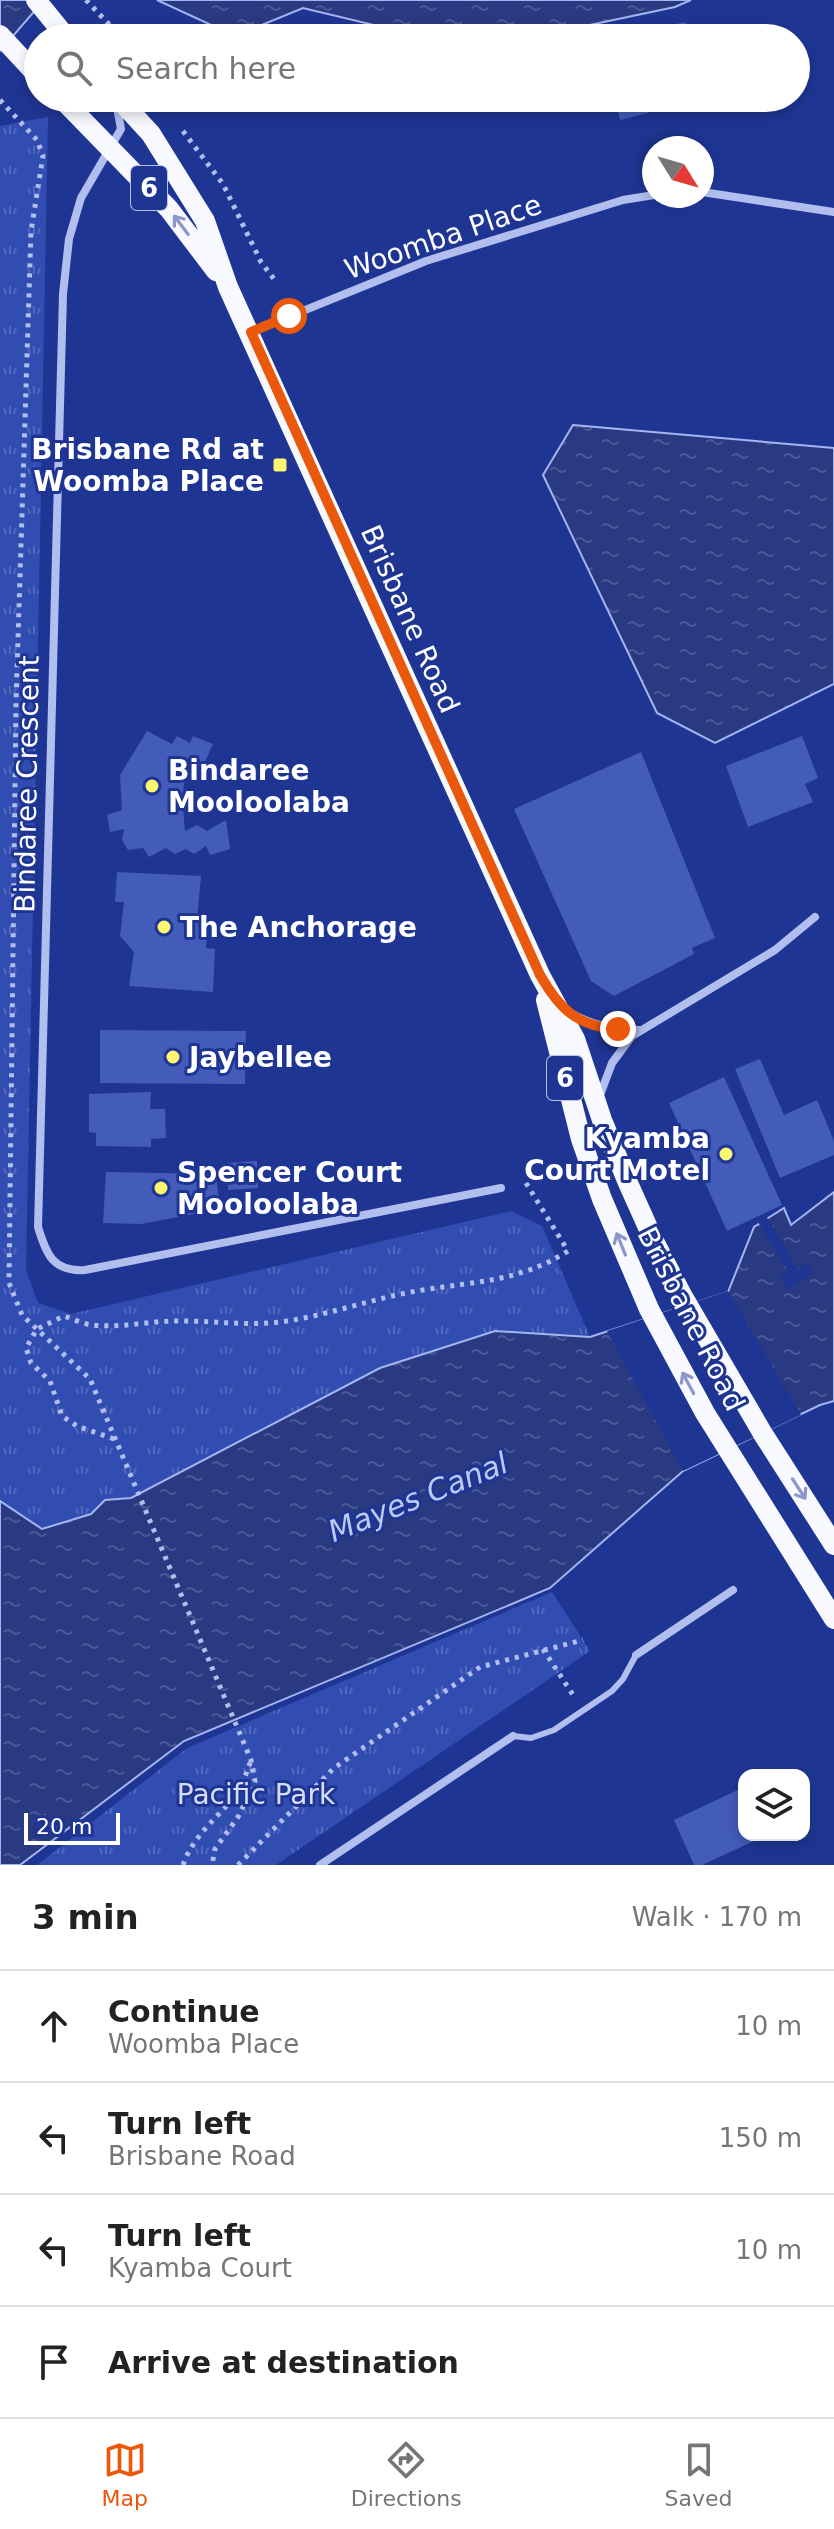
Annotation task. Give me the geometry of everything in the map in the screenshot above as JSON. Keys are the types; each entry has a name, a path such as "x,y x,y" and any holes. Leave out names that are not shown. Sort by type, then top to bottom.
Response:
{"main road":[{"path":"41,6 56,24"},
{"path":"0,35 24,62"},
{"name":"Brisbane Road","path":"75,112 169,209 228,287"},
{"name":"Brisbane Road","path":"130,112 151,134 205,221 228,287 540,975 575,1039 598,1106 654,1241 763,1434 834,1545"},
{"name":"Brisbane Road","path":"540,975 581,1139 602,1199 649,1309 692,1391 834,1619"}],"street":[{"name":"Bindaree Crescent","path":"119,112 121,129 81,198 69,239 63,294 38,1227 44,1248 56,1264 70,1271 85,1270 501,1188"},
{"path":"714,194 834,212"},
{"name":"Woomba Place","path":"251,332 426,261 623,200 642,197"},
{"path":"598,1106 612,1063 640,1030 775,950 815,917"},
{"path":"555,1001 593,1024 611,1029 640,1030"},
{"path":"636,1655 733,1590"},
{"path":"320,1865 513,1736"}],"lane":[{"path":"513,1736 531,1738 554,1730 612,1691 623,1679 636,1655"}],"path":[{"path":"86,0 109,24"},
{"path":"1,101 37,140 43,156 31,231 16,702 9,1283 22,1315 90,1379 251,1760 255,1781 238,1817 215,1849 212,1865"},
{"path":"177,123 223,184 261,262 274,279"},
{"path":"115,1440 77,1426 62,1416 50,1381 31,1363 26,1348 37,1329 64,1316 92,1325 177,1321 284,1322 423,1289 512,1276 532,1270 568,1251 526,1183"},
{"path":"238,1865 334,1768 480,1667 583,1640"},
{"path":"543,1649 575,1698"},
{"path":"183,1865 200,1834 238,1792 251,1760"}],"green space":[{"path":"48,117 26,1270 38,1303 71,1314 511,1211 542,1226 590,1337 495,1331 380,1368 131,1498 105,1500 91,1514 42,1529 0,1501 0,126"},
{"name":"Pacific Park","path":"552,1592 590,1651 276,1865 37,1865 187,1748"}],"water":[{"path":"0,0 44,0 0,51"},
{"path":"157,0 691,0 675,7 594,24 370,24 303,8 264,24 209,24"},
{"path":"573,425 834,448 834,684 715,743 657,713 543,475"},
{"name":"Mayes Canal","path":"834,1192 834,1401 683,1471 550,1588 184,1741 20,1865 0,1865 0,1501 42,1529 91,1514 105,1500 131,1498 380,1368 495,1331 590,1337 728,1292 754,1227 784,1208 791,1225"}],"pier":[{"path":"766,1216 798,1269 807,1264 813,1274 788,1290 780,1277 788,1271 758,1222"},
{"path":"728,1291 801,1415 683,1471 607,1331"}],"building":[{"path":"618,112 648,112 648,113 620,120"},
{"name":"Bindaree Mooloolaba","path":"147,731 172,744 177,736 190,743 193,736 213,744 203,766 188,758 182,798 185,831 197,825 207,831 226,820 230,849 210,855 206,846 194,854 186,849 175,854 166,848 149,857 143,848 128,850 122,840 124,829 110,832 107,815 122,810 120,775"},
{"path":"802,736 818,778 805,784 813,802 748,827 726,766"},
{"path":"641,752 715,938 692,948 694,954 614,996 591,981 514,809"},
{"name":"The Anchorage","path":"117,872 201,876 197,919 208,919 206,948 215,949 213,992 129,986 134,952 120,936 124,902 115,902"},
{"name":"Jaybellee","path":"100,1030 246,1031 245,1084 100,1083"},
{"path":"760,1059 784,1115 817,1100 834,1141 834,1155 780,1178 735,1069"},
{"name":"Kyamba Court Motel","path":"724,1077 782,1205 727,1231 669,1103"},
{"path":"151,1092 150,1109 165,1109 166,1138 151,1139 151,1147 96,1146 96,1133 89,1132 89,1094"},
{"path":"257,1161 258,1188 228,1190 227,1163"},
{"name":"Spencer Court Mooloolaba","path":"106,1172 216,1174 219,1201 209,1204 210,1211 141,1224 103,1223"},
{"path":"738,1790 738,1841 754,1841 702,1865 694,1865 674,1820"}],"place":[{"name":"Brisbane Rd at Woomba Place","path":"280,465"},
{"name":"Bindaree Mooloolaba","path":"152,786"},
{"name":"The Anchorage","path":"164,927"},
{"name":"Jaybellee","path":"173,1057"},
{"name":"Kyamba Court Motel","path":"726,1154"},
{"name":"Spencer Court Mooloolaba","path":"161,1188"}],"route":[{"path":"289,316 251,332 540,975 561,1007 584,1021 618,1029"}]}
